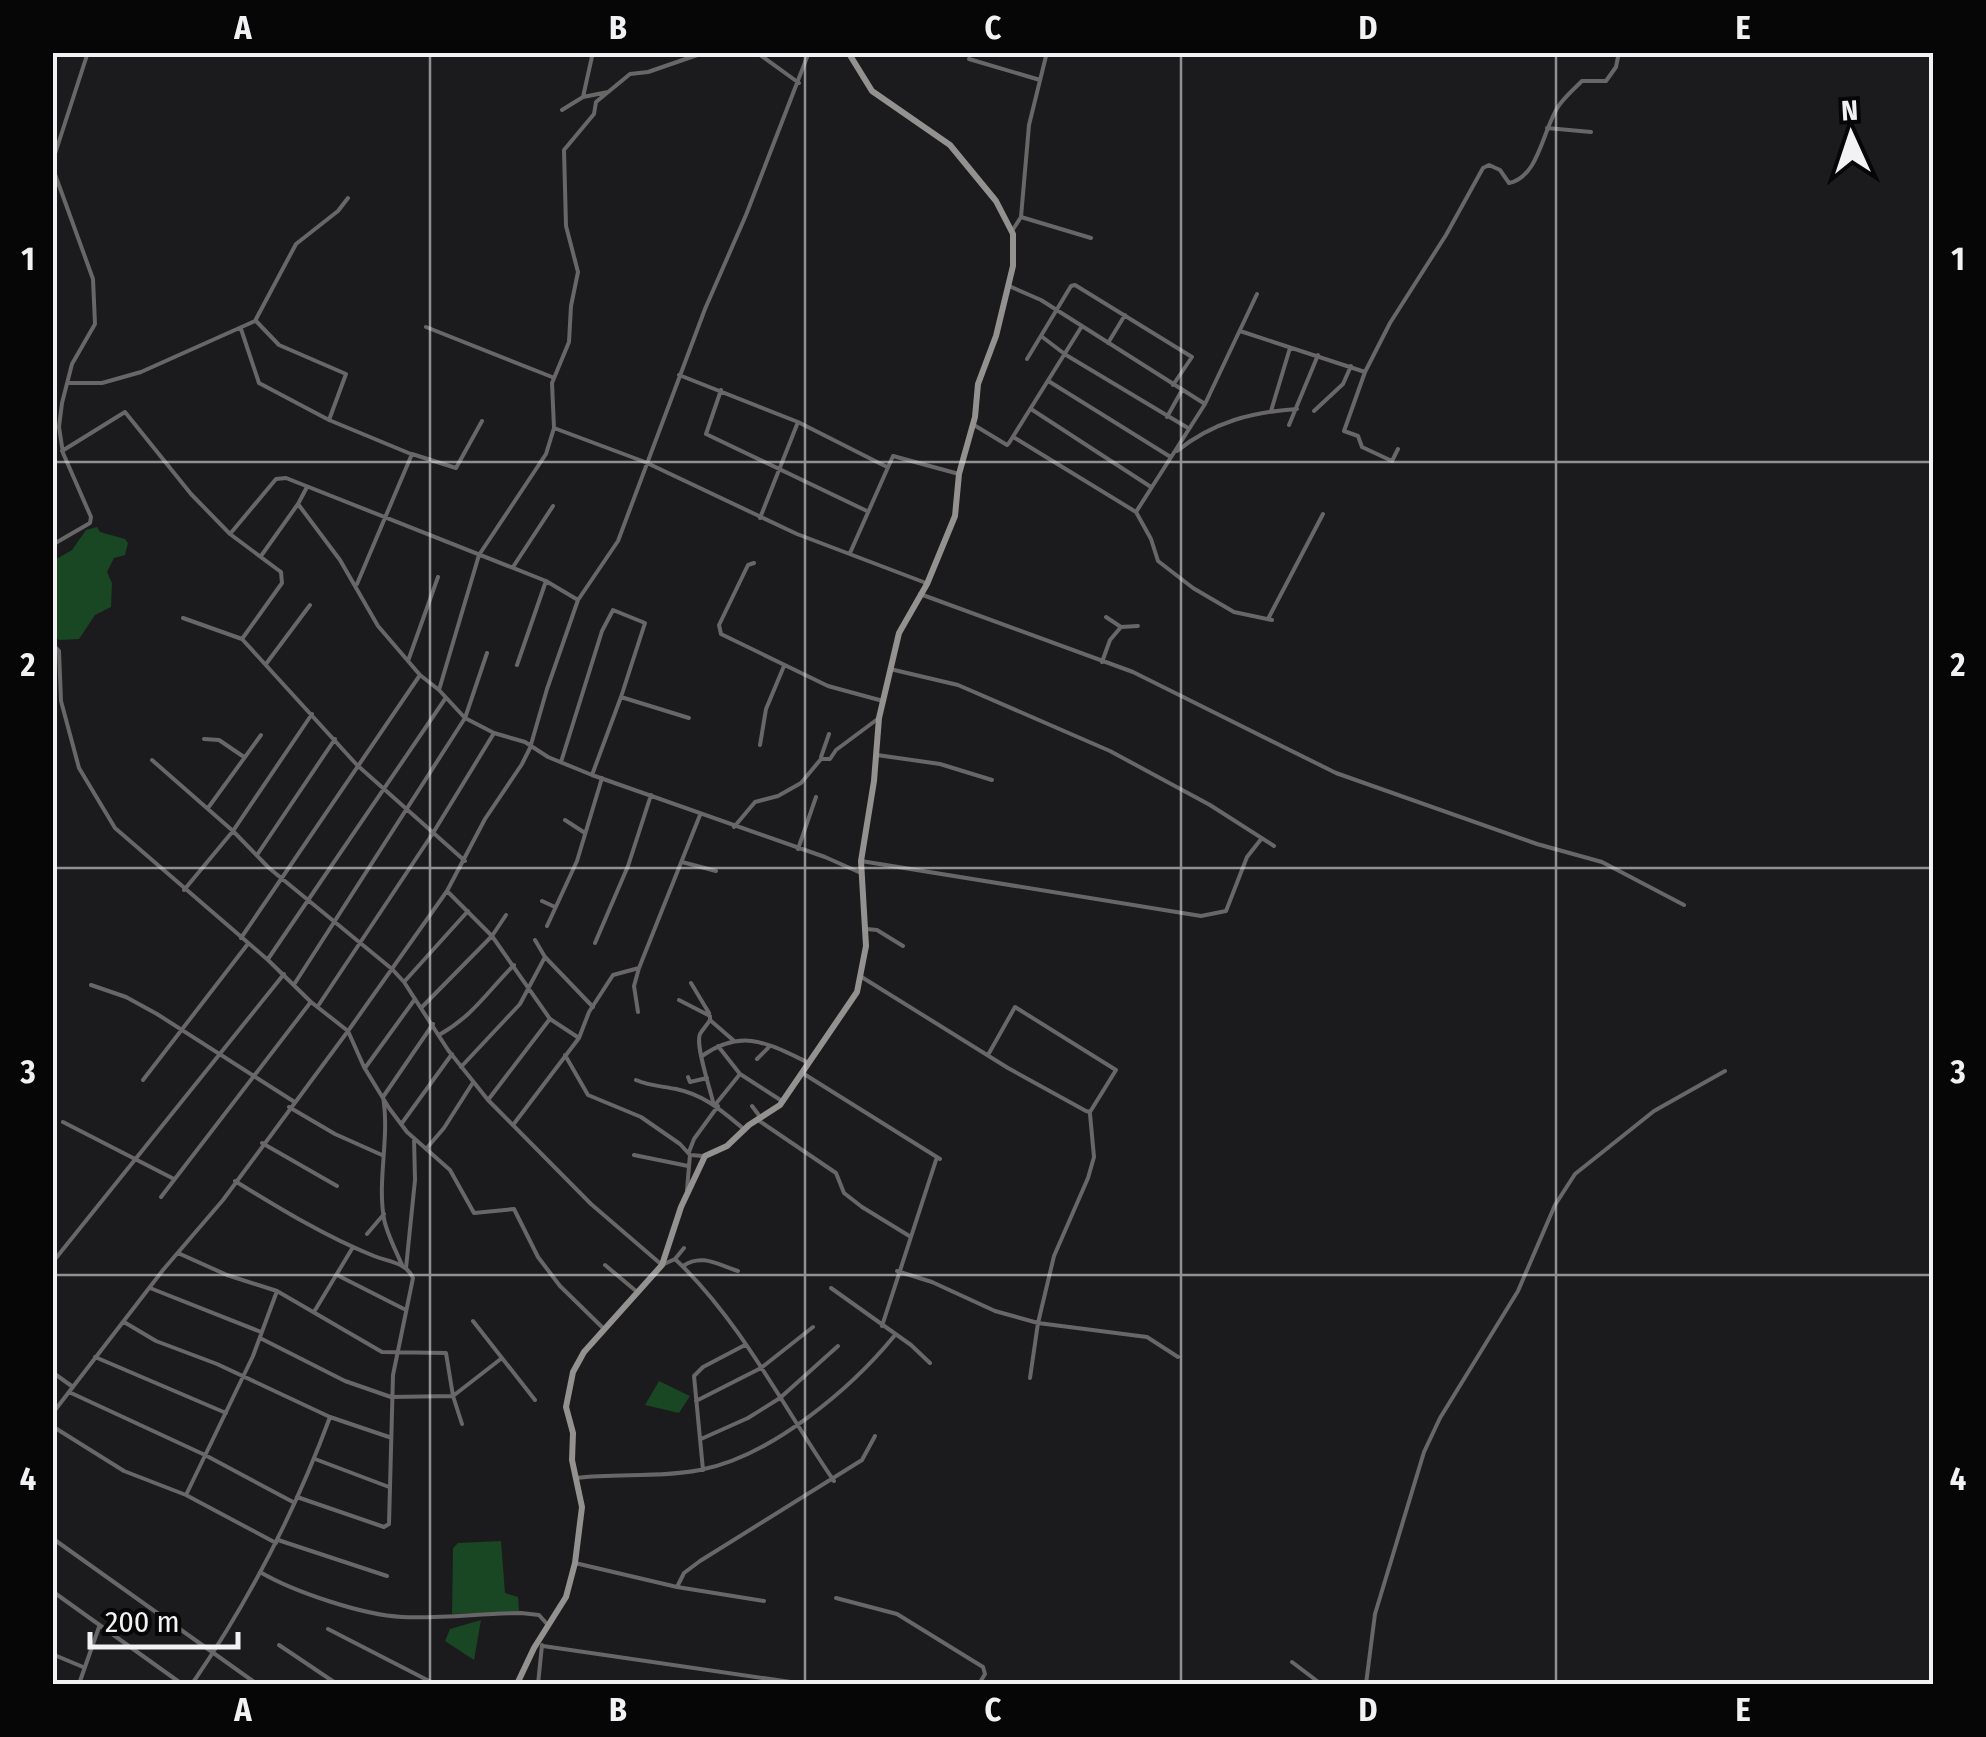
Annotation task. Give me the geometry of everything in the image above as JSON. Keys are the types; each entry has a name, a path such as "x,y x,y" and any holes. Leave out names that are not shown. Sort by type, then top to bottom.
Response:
{"street":[{"path":"52,545 82,530 91,517 62,451 60,415 72,364 94,324 93,279 52,164 88,52"},
{"path":"583,97 593,52"},
{"path":"439,690 480,555 546,454 554,428 554,378 569,342 578,272 566,226 564,150 594,114 596,102 630,74 648,72 706,52"},
{"path":"756,52 799,83"},
{"path":"52,1414 348,1031 446,891 530,748 578,600 618,541 679,375 809,52"},
{"path":"566,1055 588,1095 631,1112 689,1154 705,1156 723,1149 782,1101 850,1002 860,976 866,928 861,860 879,718 899,633 927,584 955,516 980,378 1009,286 1014,244 1012,231 996,201 950,145 872,91 848,52"},
{"path":"1012,231 1021,217 1025,152 1047,52"},
{"path":"1398,449 1392,460 1362,447 1358,436 1344,431 1365,372 1390,322 1446,236 1483,168 1489,165 1500,170 1509,183 1514,183 1536,156 1558,106 1582,81 1606,82 1616,67 1619,52"},
{"path":"969,59 1040,80"},
{"path":"562,110 583,97 609,92"},
{"path":"1547,128 1591,132"},
{"path":"68,383 102,382 141,372 255,321 296,244 338,211 348,198"},
{"path":"1021,217 1091,238"},
{"path":"1027,359 1071,285 1075,285 1192,357 1173,385"},
{"path":"1009,286 1041,300 1206,404"},
{"path":"1136,512 1206,404 1257,294"},
{"path":"1108,343 1125,315"},
{"path":"255,321 279,345 346,374 329,420"},
{"path":"973,424 1006,446 1082,326"},
{"path":"426,327 554,378"},
{"path":"240,329 259,383 329,420 412,454 456,468 482,421"},
{"path":"1240,331 1365,372"},
{"path":"1041,336 1188,428"},
{"path":"1271,410 1290,347"},
{"path":"1289,425 1318,355"},
{"path":"1314,411 1343,384 1351,366"},
{"path":"679,375 798,422 888,468"},
{"path":"1050,382 1172,455"},
{"path":"721,390 706,434 868,511"},
{"path":"1166,417 1182,390"},
{"path":"1031,409 1151,487"},
{"path":"1172,455 1195,436 1226,422 1271,410 1297,409"},
{"path":"62,451 124,412 191,494 230,534 284,578 242,638"},
{"path":"760,518 798,422"},
{"path":"554,428 646,462 760,518 927,584"},
{"path":"1014,438 1136,512 1151,538 1158,561 1234,612 1270,620 1323,514"},
{"path":"356,586 382,516 412,454"},
{"path":"849,554 892,456 960,474"},
{"path":"230,534 276,479 286,478 546,581 578,600"},
{"path":"261,556 307,486"},
{"path":"298,504 356,586 378,626 420,675 465,718 494,733 526,742 530,748 592,775 861,873"},
{"path":"513,568 553,506"},
{"path":"754,562 748,565 718,630 828,686 883,701"},
{"path":"408,662 438,577"},
{"path":"516,665 546,581"},
{"path":"920,594 1133,672 1336,773 1537,844 1602,862 1684,905"},
{"path":"266,664 310,605"},
{"path":"561,762 602,630 613,610 645,623 592,775"},
{"path":"183,618 242,638 357,765 465,861"},
{"path":"1106,618 1121,627 1138,626"},
{"path":"1102,662 1110,640 1121,627"},
{"path":"52,644 59,652 61,701 79,768 115,828 348,1031 383,1097 414,1138 458,1180 474,1214 514,1208 538,1257 560,1286 605,1329"},
{"path":"294,984 465,718 486,653"},
{"path":"760,745 766,709 784,666"},
{"path":"890,669 958,685 1110,751 1210,805 1274,846"},
{"path":"241,938 420,675"},
{"path":"621,697 688,718"},
{"path":"268,960 445,698"},
{"path":"184,890 233,831 312,714"},
{"path":"821,759 830,759 836,750 879,718"},
{"path":"318,1007 494,733"},
{"path":"734,826 755,802 778,796 802,783 821,759 830,734"},
{"path":"207,809 261,735"},
{"path":"204,739 219,740 245,758"},
{"path":"256,855 335,739"},
{"path":"877,755 940,764 992,780"},
{"path":"152,760 281,877 392,968 461,1068 488,1100 597,1210 662,1265"},
{"path":"547,926 578,861 602,778"},
{"path":"595,943 628,866 652,794"},
{"path":"798,849 816,797"},
{"path":"638,1012 634,986 638,968 700,814"},
{"path":"565,820 585,833"},
{"path":"861,860 1201,916 1226,911 1248,857 1262,838"},
{"path":"682,862 716,871"},
{"path":"446,891 492,936 550,1020 579,1038"},
{"path":"542,901 556,908"},
{"path":"404,982 468,910"},
{"path":"422,1007 492,936 506,915"},
{"path":"866,928 904,946"},
{"path":"535,940 593,1007"},
{"path":"143,1080 248,944"},
{"path":"461,1068 495,1035 530,988 546,957"},
{"path":"440,1035 466,1019 514,965"},
{"path":"513,1125 579,1038 612,975 638,968"},
{"path":"52,1263 284,974"},
{"path":"860,976 1052,1094 1090,1112"},
{"path":"692,983 710,1018"},
{"path":"92,985 126,997 293,1101"},
{"path":"365,1068 416,998"},
{"path":"679,1000 710,1018 733,1040"},
{"path":"161,1197 311,1002"},
{"path":"988,1055 1015,1007 1116,1070 1090,1112 1094,1157 1059,1241 1038,1322 1030,1378"},
{"path":"710,1018 698,1036 715,1104"},
{"path":"488,1100 550,1020"},
{"path":"52,1372 71,1389 296,1500 384,1527 389,1524 396,1354 413,1278 404,1266 384,1214 383,1097 432,1024"},
{"path":"702,1056 733,1040 754,1039 807,1062"},
{"path":"718,1046 740,1074 782,1101"},
{"path":"757,1059 770,1047"},
{"path":"402,1123 452,1054"},
{"path":"1366,1684 1375,1614 1424,1452 1440,1418 1518,1292 1556,1205 1575,1174 1654,1111 1725,1070"},
{"path":"801,1072 938,1158 882,1326"},
{"path":"687,1194 689,1154 694,1139 715,1104 740,1074"},
{"path":"688,1077 690,1082 707,1078"},
{"path":"636,1080 715,1104 744,1130"},
{"path":"426,1149 474,1083"},
{"path":"752,1106 759,1119 836,1174 844,1193 911,1237"},
{"path":"288,1107 382,1155"},
{"path":"62,1122 175,1180"},
{"path":"404,1266 416,1180 414,1138"},
{"path":"262,1143 338,1186"},
{"path":"634,1155 688,1166"},
{"path":"516,1684 566,1597 575,1563 582,1507 566,1406 578,1361 662,1265 705,1156"},
{"path":"235,1181 354,1246 404,1266"},
{"path":"367,1234 384,1214"},
{"path":"314,1312 354,1246"},
{"path":"662,1265 676,1259 684,1248"},
{"path":"178,1253 226,1275 277,1291 374,1349 396,1354 446,1353 462,1424"},
{"path":"684,1266 703,1258 738,1271"},
{"path":"676,1259 745,1345 834,1481"},
{"path":"605,1265 637,1292"},
{"path":"897,1272 932,1282 995,1311 1038,1322 1147,1337 1178,1357"},
{"path":"337,1274 406,1310"},
{"path":"150,1288 261,1335 345,1380 392,1397 453,1396 502,1358"},
{"path":"831,1288 930,1363"},
{"path":"186,1495 244,1377 277,1291"},
{"path":"122,1321 186,1355 218,1364 330,1418 390,1437"},
{"path":"473,1322 535,1400"},
{"path":"696,1401 760,1368 812,1327"},
{"path":"576,1478 703,1470 745,1455 798,1423 873,1362 895,1335"},
{"path":"703,1470 696,1372 745,1345"},
{"path":"701,1439 780,1398 838,1346"},
{"path":"94,1358 226,1413"},
{"path":"192,1684 277,1541 330,1418"},
{"path":"52,1426 124,1470 186,1495 277,1541 387,1576"},
{"path":"677,1587 684,1573 700,1561 834,1481 862,1460 874,1436"},
{"path":"315,1459 389,1487"},
{"path":"52,1538 257,1684"},
{"path":"575,1563 677,1587 764,1601"},
{"path":"260,1572 296,1590 376,1613 399,1617 539,1614 549,1626"},
{"path":"52,1591 182,1684"},
{"path":"836,1598 897,1614 932,1632 983,1667 985,1674 979,1684"},
{"path":"79,1684 99,1627"},
{"path":"328,1629 435,1684"},
{"path":"538,1684 540,1644"},
{"path":"540,1644 804,1684"},
{"path":"280,1645 337,1684"},
{"path":"52,1654 83,1668"},
{"path":"1292,1662 1321,1684"}],"green space":[{"path":"97,527 100,532 128,543 125,555 114,558 107,572 112,583 111,607 95,615 79,639 59,640 53,635 53,561 72,550 86,530"},
{"path":"659,1381 690,1396 679,1413 645,1405"},
{"path":"501,1541 505,1593 518,1597 519,1611 452,1614 453,1548 458,1543"},
{"path":"481,1620 474,1660 445,1641 450,1629"}]}
